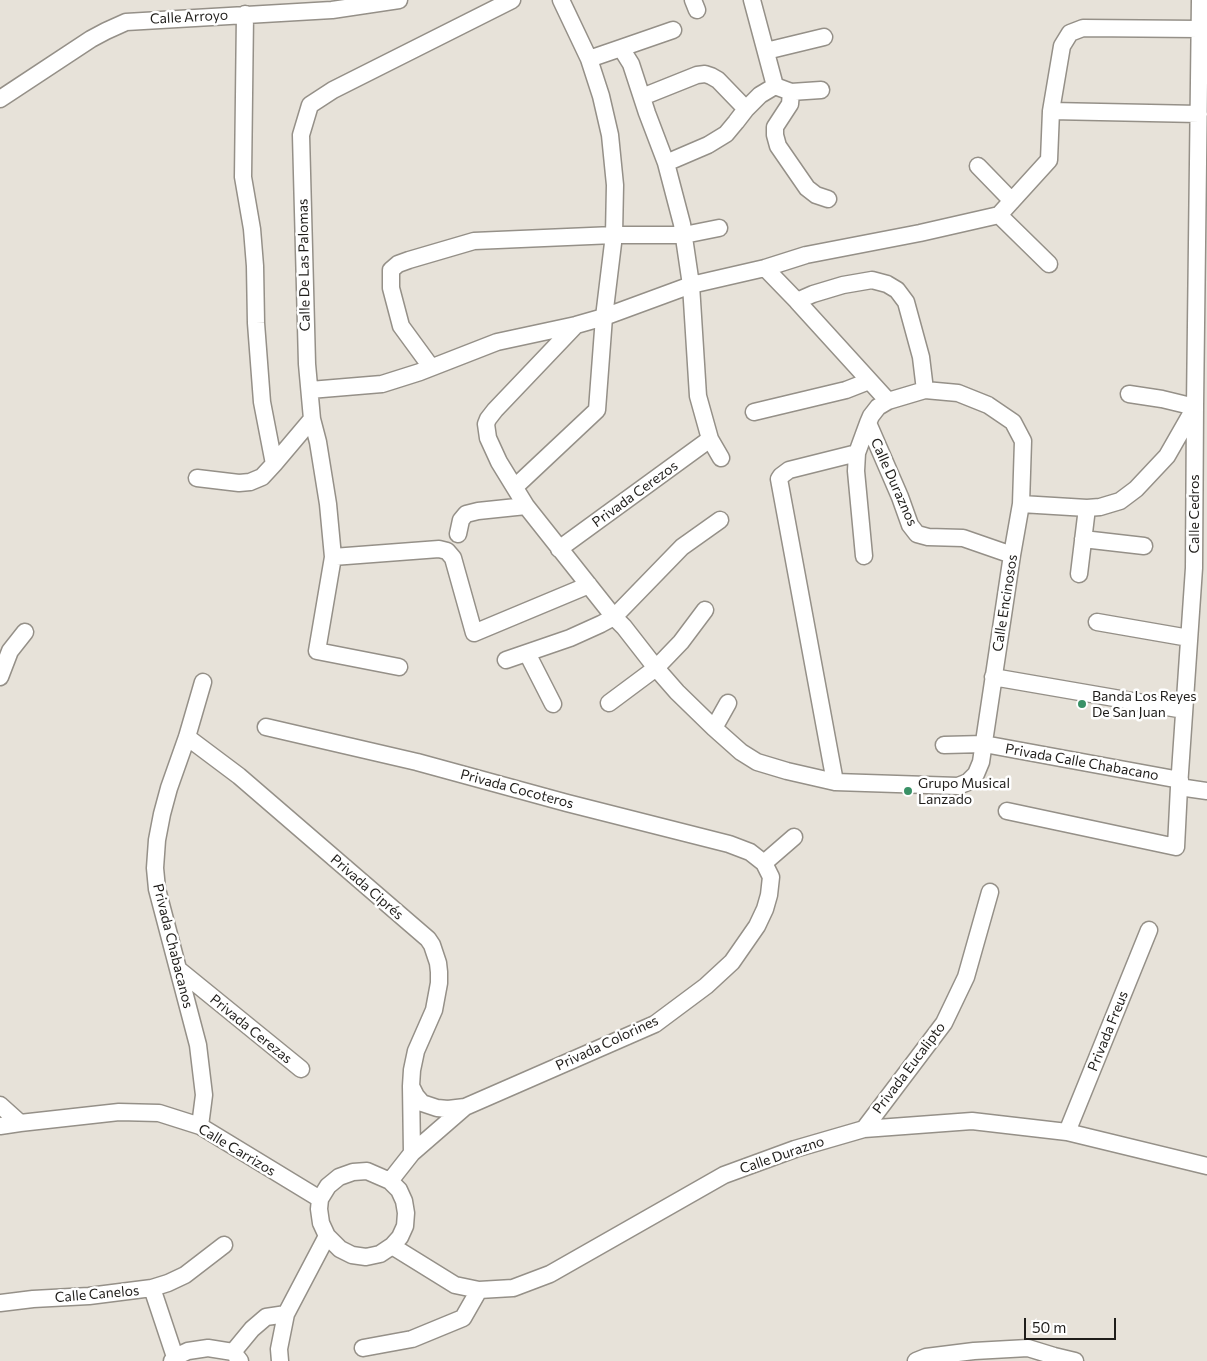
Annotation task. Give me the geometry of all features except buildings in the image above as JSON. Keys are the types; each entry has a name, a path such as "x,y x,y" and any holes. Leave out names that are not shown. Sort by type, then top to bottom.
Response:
{"street":[{"name":"Calle Arroyo","path":"0,99 91,39 119,24 134,20 332,10 399,0"},
{"name":"Calle De Las Palomas","path":"400,667 317,651 333,557 328,504 318,442 312,419 307,364 301,135 310,105 333,90 512,0"},
{"path":"515,487 597,410 604,317 614,235 615,185 610,135 601,96 589,59 562,0"},
{"path":"752,0 775,86"},
{"name":"Calle Cedros","path":"1007,811 1176,847 1194,568 1198,114 1202,37 1200,0"},
{"path":"245,14 243,177 255,257 256,323 262,402 274,464"},
{"path":"310,390 382,384 497,342 576,326 692,285 765,268 806,255 920,233 999,215 1049,160 1051,111 1062,46 1070,33 1083,28 1202,37"},
{"path":"589,59 673,30"},
{"path":"766,51 824,37"},
{"path":"621,48 631,64 666,163 684,235 692,285 698,396 710,439 721,458"},
{"path":"642,97 697,75 705,74 718,80 746,108"},
{"path":"775,86 791,92 821,90"},
{"path":"666,163 708,146 726,134 746,108 760,95 775,86"},
{"path":"791,92 790,104 775,127 778,146 807,188 816,195 828,199"},
{"path":"1051,111 1198,114"},
{"path":"978,166 1012,201"},
{"path":"999,215 1049,264"},
{"path":"431,367 401,326 391,288 391,270 398,264 474,241 614,235 684,235 719,228"},
{"path":"765,268 888,401 878,407 871,416 857,453 856,471 864,556"},
{"path":"797,301 843,285 872,280 887,284 897,290 906,302 921,357 925,390"},
{"name":"Calle Encinosos","path":"576,326 495,410 488,419 486,429 488,438 499,462 526,506 656,668 677,692 714,728 741,752 757,762 835,782 958,786 968,782 976,774 981,762 1021,504 1023,441 1013,422 988,405 958,393 925,390 888,401"},
{"path":"754,412 846,390 869,381"},
{"path":"1021,504 1086,508 1100,507 1120,501 1136,489 1167,456 1195,407 1129,394"},
{"path":"197,478 239,483 250,482 262,477 312,419"},
{"name":"Calle Duraznos","path":"868,423 910,525 917,534 928,537 963,538 1012,555"},
{"name":"Privada Cerezos","path":"559,549 710,439"},
{"path":"835,782 792,542 779,484 780,476 789,470 857,453"},
{"path":"458,534 461,520 466,514 478,510 526,506"},
{"path":"1079,574 1086,508"},
{"path":"506,660 570,638 614,617 682,547 720,520"},
{"path":"1083,539 1144,546"},
{"path":"333,557 439,549 447,551 453,558 474,633 589,585"},
{"path":"609,703 656,668 681,642 705,610"},
{"path":"1097,622 1189,638"},
{"path":"0,677 10,651 25,632"},
{"path":"527,653 553,704"},
{"path":"994,678 1184,710"},
{"name":"Privada Chabacanos","path":"200,1126 204,1095 198,1045 157,889 156,868 157,840 162,814 203,682"},
{"path":"714,728 728,703"},
{"name":"Privada Cocoteros","path":"266,727 417,762 729,844 750,852 764,863"},
{"name":"Privada Ciprés","path":"187,737 239,776 428,939 432,945 440,972 434,1010 416,1051 412,1070 412,1154"},
{"name":"Privada Calle Chabacano","path":"944,745 984,744 1207,790"},
{"path":"764,863 794,837"},
{"name":"Privada Colorines","path":"390,1181 412,1154 465,1107 655,1024 706,986 732,962 757,926 769,895 771,876 764,863"},
{"name":"Privada Eucalipto","path":"864,1128 944,1023 966,977 990,892"},
{"name":"Privada Freus","path":"1067,1132 1149,930"},
{"name":"Privada Cerezas","path":"178,969 301,1069"},
{"path":"411,1086 422,1103 437,1108 465,1107"},
{"path":"0,1105 20,1123"},
{"name":"Calle Carrizos","path":"0,1126 120,1112 159,1113 200,1126 297,1187 320,1199"},
{"name":"Calle Durazno","path":"392,1246 455,1285 479,1290 513,1288 550,1274 724,1175 795,1149 864,1128 972,1120 1067,1132 1207,1166"},
{"path":"367,1170 390,1181 399,1190 404,1201 406,1213 405,1226 400,1237 392,1246 380,1254 352,1255 340,1249 327,1236 321,1223 320,1199 328,1186 339,1177 367,1170"},
{"path":"280,1361 279,1349 286,1314 327,1236"},
{"path":"152,1288 168,1284 185,1275 224,1245"},
{"name":"Calle Canelos","path":"0,1303 89,1296 152,1288 174,1359"},
{"path":"363,1348 412,1339 463,1318 479,1290"},
{"path":"174,1359 188,1351 208,1348 236,1356 252,1329 266,1317 286,1314"},
{"path":"916,1361 926,1357 974,1351 1028,1348 1054,1359 1075,1361"}],"place":[{"name":"Banda Los Reyes De San Juan","path":"1082,704"},
{"name":"Grupo Musical Lanzado","path":"908,791"}]}
